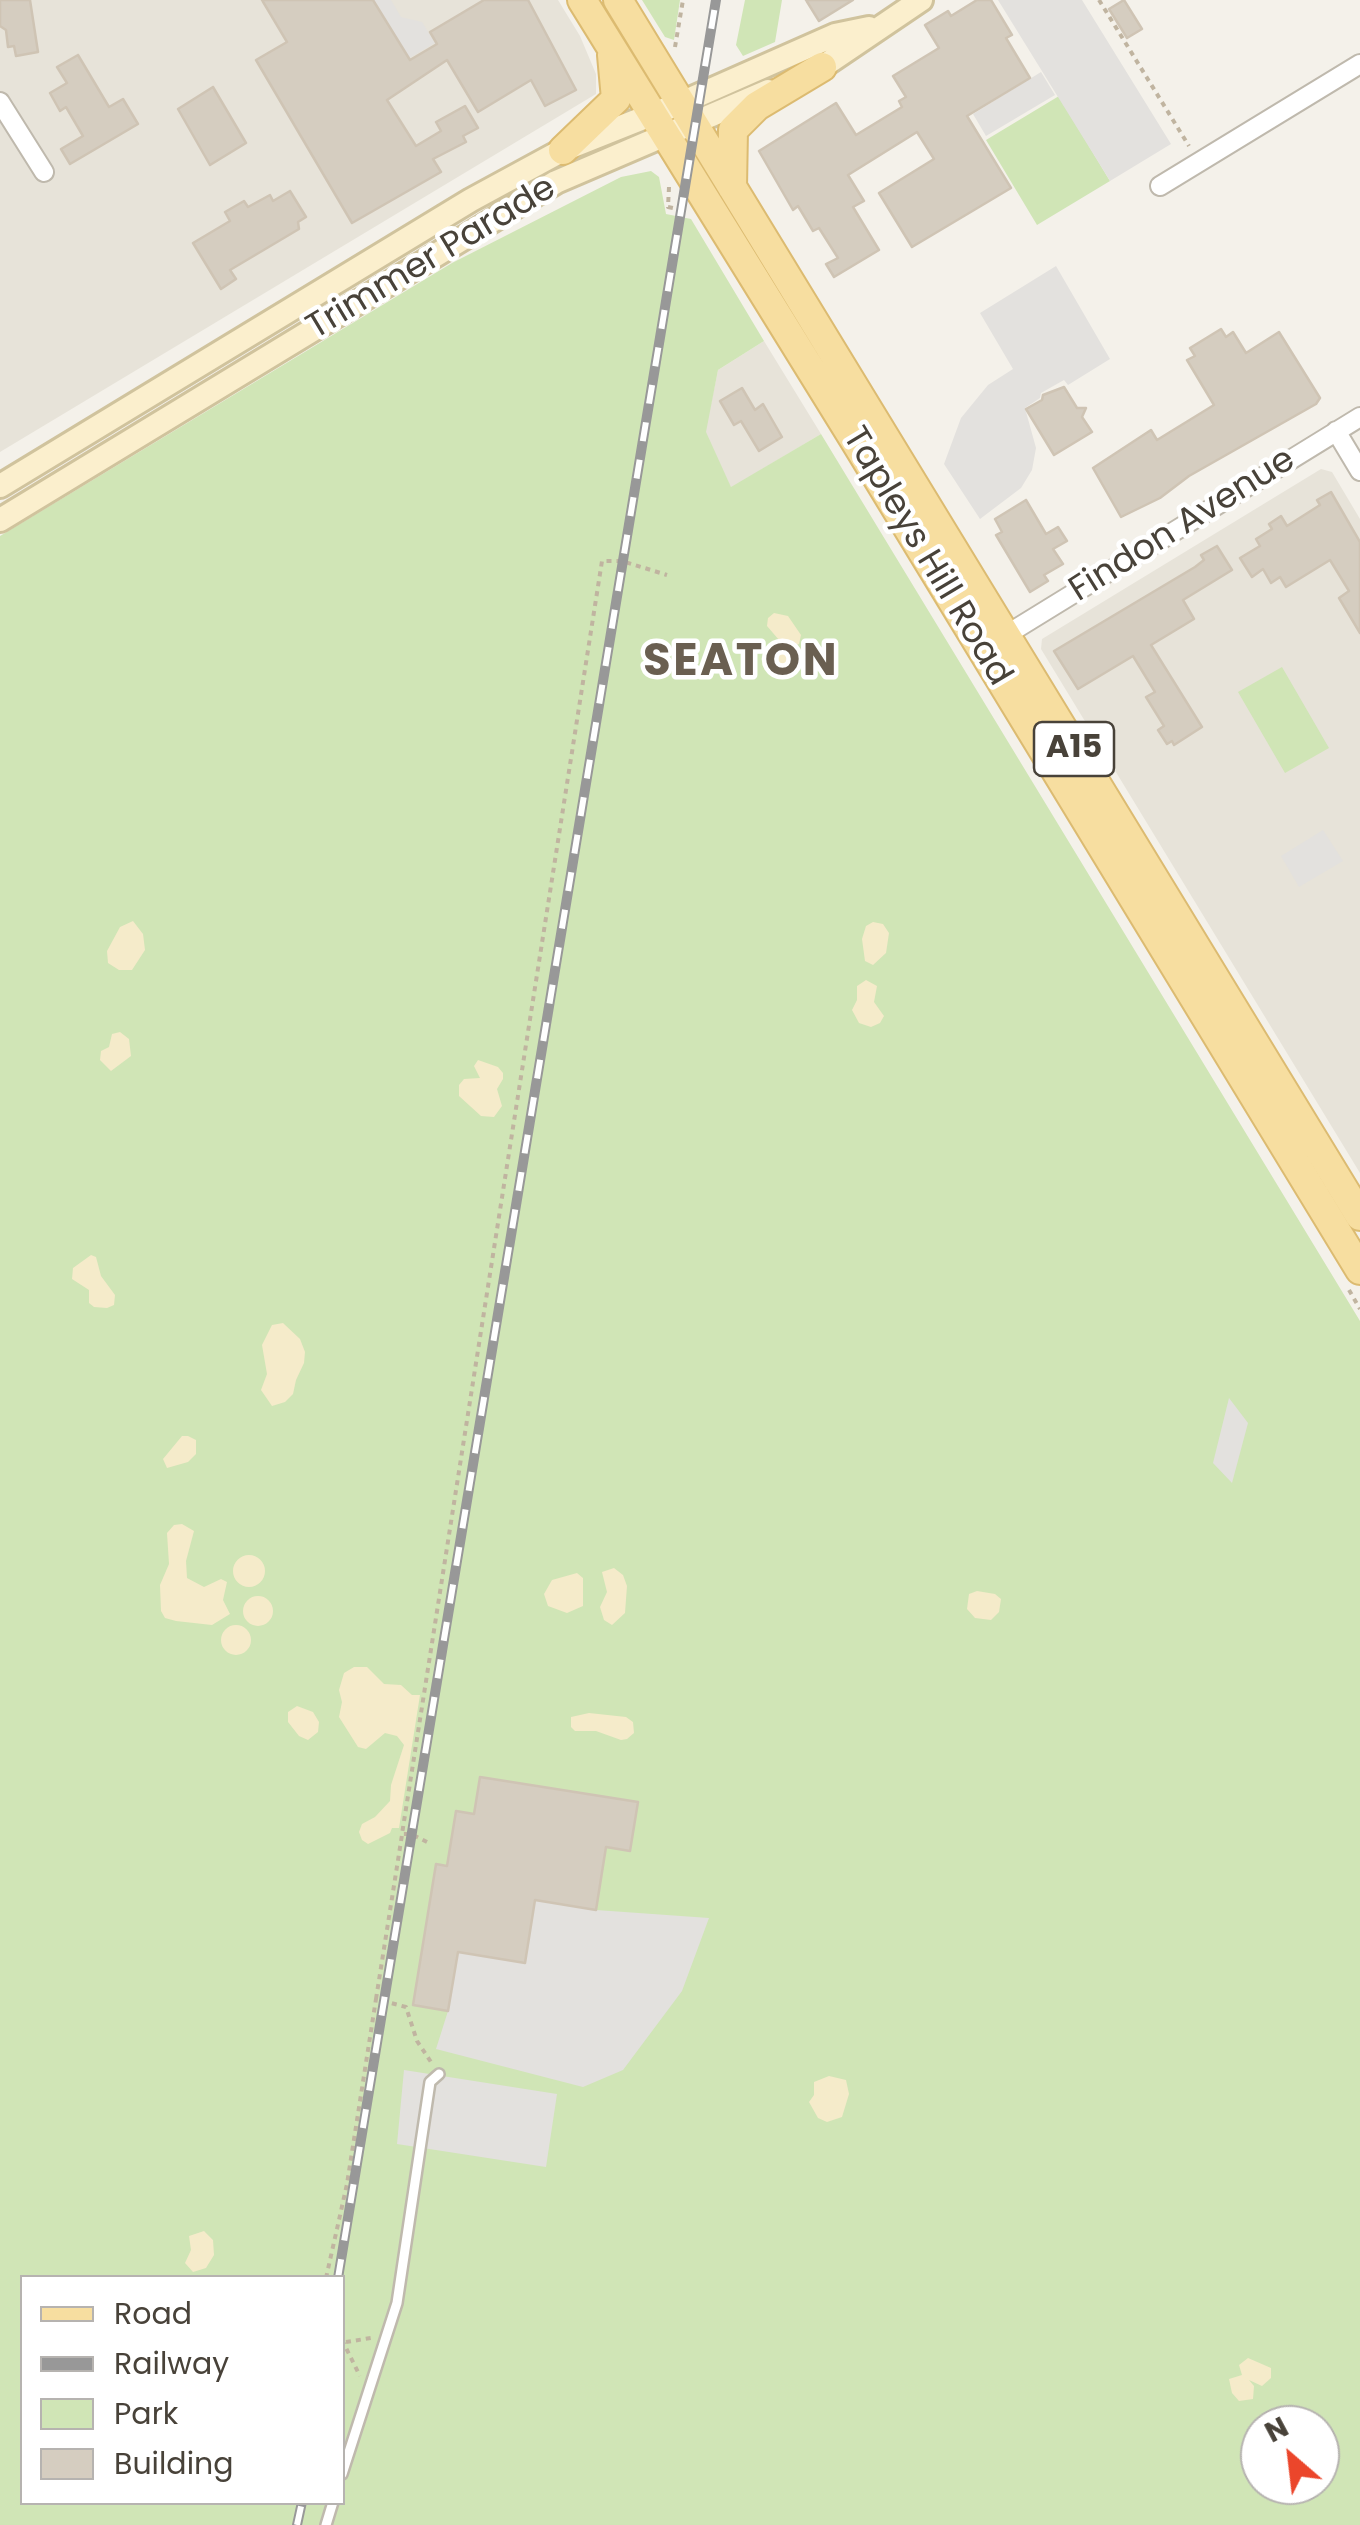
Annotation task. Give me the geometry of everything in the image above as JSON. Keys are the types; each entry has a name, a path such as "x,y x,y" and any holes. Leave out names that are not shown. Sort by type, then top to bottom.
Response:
{"main road":[{"name":"Tapleys Hill Road","path":"582,0 856,440 1360,1270"},
{"name":"Tapleys Hill Road","path":"618,0 1360,1216"},
{"name":"Trimmer Parade","path":"0,520 380,291 502,212 660,126 822,67 921,0"},
{"name":"Trimmer Parade","path":"688,114 835,35 878,27"},
{"path":"563,150 616,98 612,48"},
{"path":"732,187 733,130 757,106 822,67"},
{"name":"Trimmer Parade","path":"0,486 471,200 563,150 660,126"}],"street":[{"path":"1160,186 1360,64"},
{"path":"0,102 44,172"},
{"name":"Findon Avenue","path":"1006,635 1360,417"},
{"path":"1336,431 1360,471"}],"lane":[{"path":"345,2465 396,2303 430,2082 439,2074"}],"path":[{"path":"675,47 683,0"},
{"path":"1099,0 1199,162"},
{"path":"327,2275 347,2184 602,561 622,561 667,575"},
{"path":"402,1834 426,1842"},
{"path":"376,1999 406,2007 417,2041 439,2074"},
{"path":"345,2341 386,2336"},
{"path":"345,2343 368,2394"}],"shaded area":[{"path":"0,0 558,0 580,36 596,74 596,94 0,452"},
{"path":"357,0 391,0 401,17 422,22 435,43 396,66"},
{"path":"998,0 1082,0 1171,144 1110,181"},
{"path":"1041,72 1055,95 986,136 973,114"},
{"path":"1056,266 1110,359 1068,385 1064,380 1041,393 1025,408 1036,448 1032,470 1021,488 980,519 944,464 961,418 988,385 1013,369 980,313"},
{"path":"764,341 821,434 731,488 705,432 718,370"},
{"path":"1321,469 1332,472 1360,519 1360,1173 1041,649 1042,639"},
{"path":"1323,830 1343,861 1299,887 1281,856"},
{"path":"1229,1398 1248,1423 1232,1483 1213,1463"},
{"path":"535,1900 596,1910 709,1918 682,1991 623,2070 583,2087 436,2049 448,2011 458,1952 525,1963"},
{"path":"404,2070 557,2094 546,2167 397,2144"}],"green space":[{"path":"642,0 680,0 674,40 665,37"},
{"path":"745,0 782,0 775,42 743,56 736,45"},
{"path":"1059,96 1110,181 1037,225 986,140"},
{"path":"651,171 659,177 666,214 691,219 764,341 718,370 706,432 731,487 821,434 1360,1321 1360,2525 0,2525 0,536 452,263 621,177"},
{"path":"1282,667 1329,748 1285,773 1238,692"}],"sand":[{"path":"774,613 788,616 801,635 799,644 790,647 790,658 784,665 775,663 770,654 779,640 767,626"},
{"path":"133,921 143,934 145,950 132,970 119,970 108,963 107,951 120,927"},
{"path":"873,922 883,924 889,933 886,953 873,965 865,961 862,939 866,926"},
{"path":"866,980 877,986 874,1002 884,1016 871,1027 859,1023 852,1010 857,986"},
{"path":"120,1032 129,1039 131,1056 111,1071 100,1060 101,1051 109,1047 112,1034"},
{"path":"478,1060 498,1067 503,1073 497,1089 502,1106 494,1117 481,1116 459,1096 459,1085 464,1079 480,1078 474,1066"},
{"path":"91,1255 96,1257 101,1276 115,1295 114,1305 107,1308 89,1303 89,1290 72,1279 73,1268"},
{"path":"283,1323 300,1339 304,1363 293,1394 272,1406 261,1390 267,1374 262,1345 272,1325"},
{"path":"182,1436 196,1440 196,1454 188,1462 167,1468 163,1459"},
{"path":"182,1524 194,1531 186,1561 187,1578 204,1587 221,1579 227,1582 223,1600 230,1614 212,1625 165,1618 161,1611 160,1585 169,1564 167,1533 174,1525"},
{"path":"249,1555 260,1560 265,1571 260,1582 249,1587 238,1582 233,1571 238,1560"},
{"path":"614,1568 623,1575 627,1586 625,1613 612,1625 604,1620 600,1607 607,1592 602,1572"},
{"path":"577,1573 583,1578 583,1606 567,1613 548,1606 544,1594 552,1580"},
{"path":"977,1591 1001,1599 999,1612 991,1620 975,1618 967,1609 969,1594"},
{"path":"258,1596 269,1600 273,1611 269,1622 258,1626 247,1622 243,1611 247,1600"},
{"path":"236,1625 247,1629 251,1640 247,1651 236,1655 225,1651 221,1640 225,1629"},
{"path":"354,1667 367,1667 384,1684 401,1685 412,1695 420,1695 399,1828 392,1828 390,1833 368,1844 359,1832 362,1824 390,1801 404,1745 397,1736 385,1733 366,1749 358,1747 339,1717 339,1690 344,1673"},
{"path":"297,1706 313,1712 319,1722 318,1732 308,1740 299,1736 288,1722 288,1712"},
{"path":"589,1713 626,1717 633,1722 634,1733 621,1740 571,1727 571,1717"},
{"path":"829,2076 846,2080 849,2094 842,2117 827,2122 818,2118 809,2102 814,2095 814,2082"},
{"path":"204,2231 213,2240 214,2255 206,2268 193,2272 185,2263 191,2250 189,2236"},
{"path":"1248,2358 1271,2368 1271,2378 1262,2386 1249,2380 1254,2386 1253,2399 1239,2401 1232,2393 1229,2379 1242,2375 1239,2365"}],"building":[{"path":"0,0 30,0 38,52 16,56 14,46 8,47 6,30 0,26"},
{"path":"262,0 373,0 410,60 437,44 430,32 484,0 528,0 576,90 545,106 531,80 478,112 447,60 387,100 416,146 441,131 436,122 465,106 478,128 463,136 466,142 433,159 441,172 352,223 256,60 287,42"},
{"path":"806,0 853,0 819,21"},
{"path":"977,0 991,0 1012,35 1006,38 1030,78 967,116 1011,188 912,247 879,193 934,159 917,132 848,175 864,201 853,207 879,250 834,277 826,264 838,258 819,228 813,231 798,206 793,210 759,151 836,103 856,135 902,107 899,101 906,97 893,76 939,48 925,25 948,11 951,16"},
{"path":"1124,0 1142,29 1127,38 1109,9"},
{"path":"78,55 109,107 123,99 138,124 70,164 61,149 83,136 66,107 60,111 50,93 67,83 57,67"},
{"path":"213,87 246,143 210,165 178,109"},
{"path":"290,191 306,217 298,222 299,229 230,270 236,279 221,289 193,243 230,221 225,212 244,201 248,207 270,195 273,201"},
{"path":"1221,329 1226,337 1233,332 1246,353 1279,332 1320,398 1316,404 1189,476 1160,498 1121,517 1093,468 1151,430 1157,440 1214,405 1187,360 1195,356 1190,348"},
{"path":"1064,387 1077,408 1086,408 1082,417 1092,432 1054,455 1026,409 1042,400 1043,395"},
{"path":"742,388 755,410 763,404 782,437 759,451 741,421 734,425 720,401"},
{"path":"1331,492 1360,542 1360,633 1339,598 1349,591 1330,560 1286,587 1280,577 1271,583 1263,569 1252,577 1240,558 1260,546 1256,539 1272,529 1269,524 1281,516 1287,526 1320,505 1317,500"},
{"path":"1026,500 1046,534 1058,527 1067,541 1053,549 1063,564 1044,575 1048,581 1030,592 996,535 1002,532 995,519"},
{"path":"1217,546 1232,570 1183,600 1194,619 1151,645 1202,727 1174,745 1172,741 1167,744 1158,730 1164,726 1146,697 1155,692 1133,656 1078,689 1054,651 1195,567 1204,560 1201,555"},
{"path":"480,1777 638,1802 630,1851 606,1847 596,1910 535,1900 525,1963 458,1952 448,2011 413,2005 436,1864 447,1866 456,1811 474,1814"}],"railway":[{"path":"338,2275 716,0"},
{"path":"297,2525 301,2505"}],"district":[{"name":"SEATON","path":"741,664"}]}
